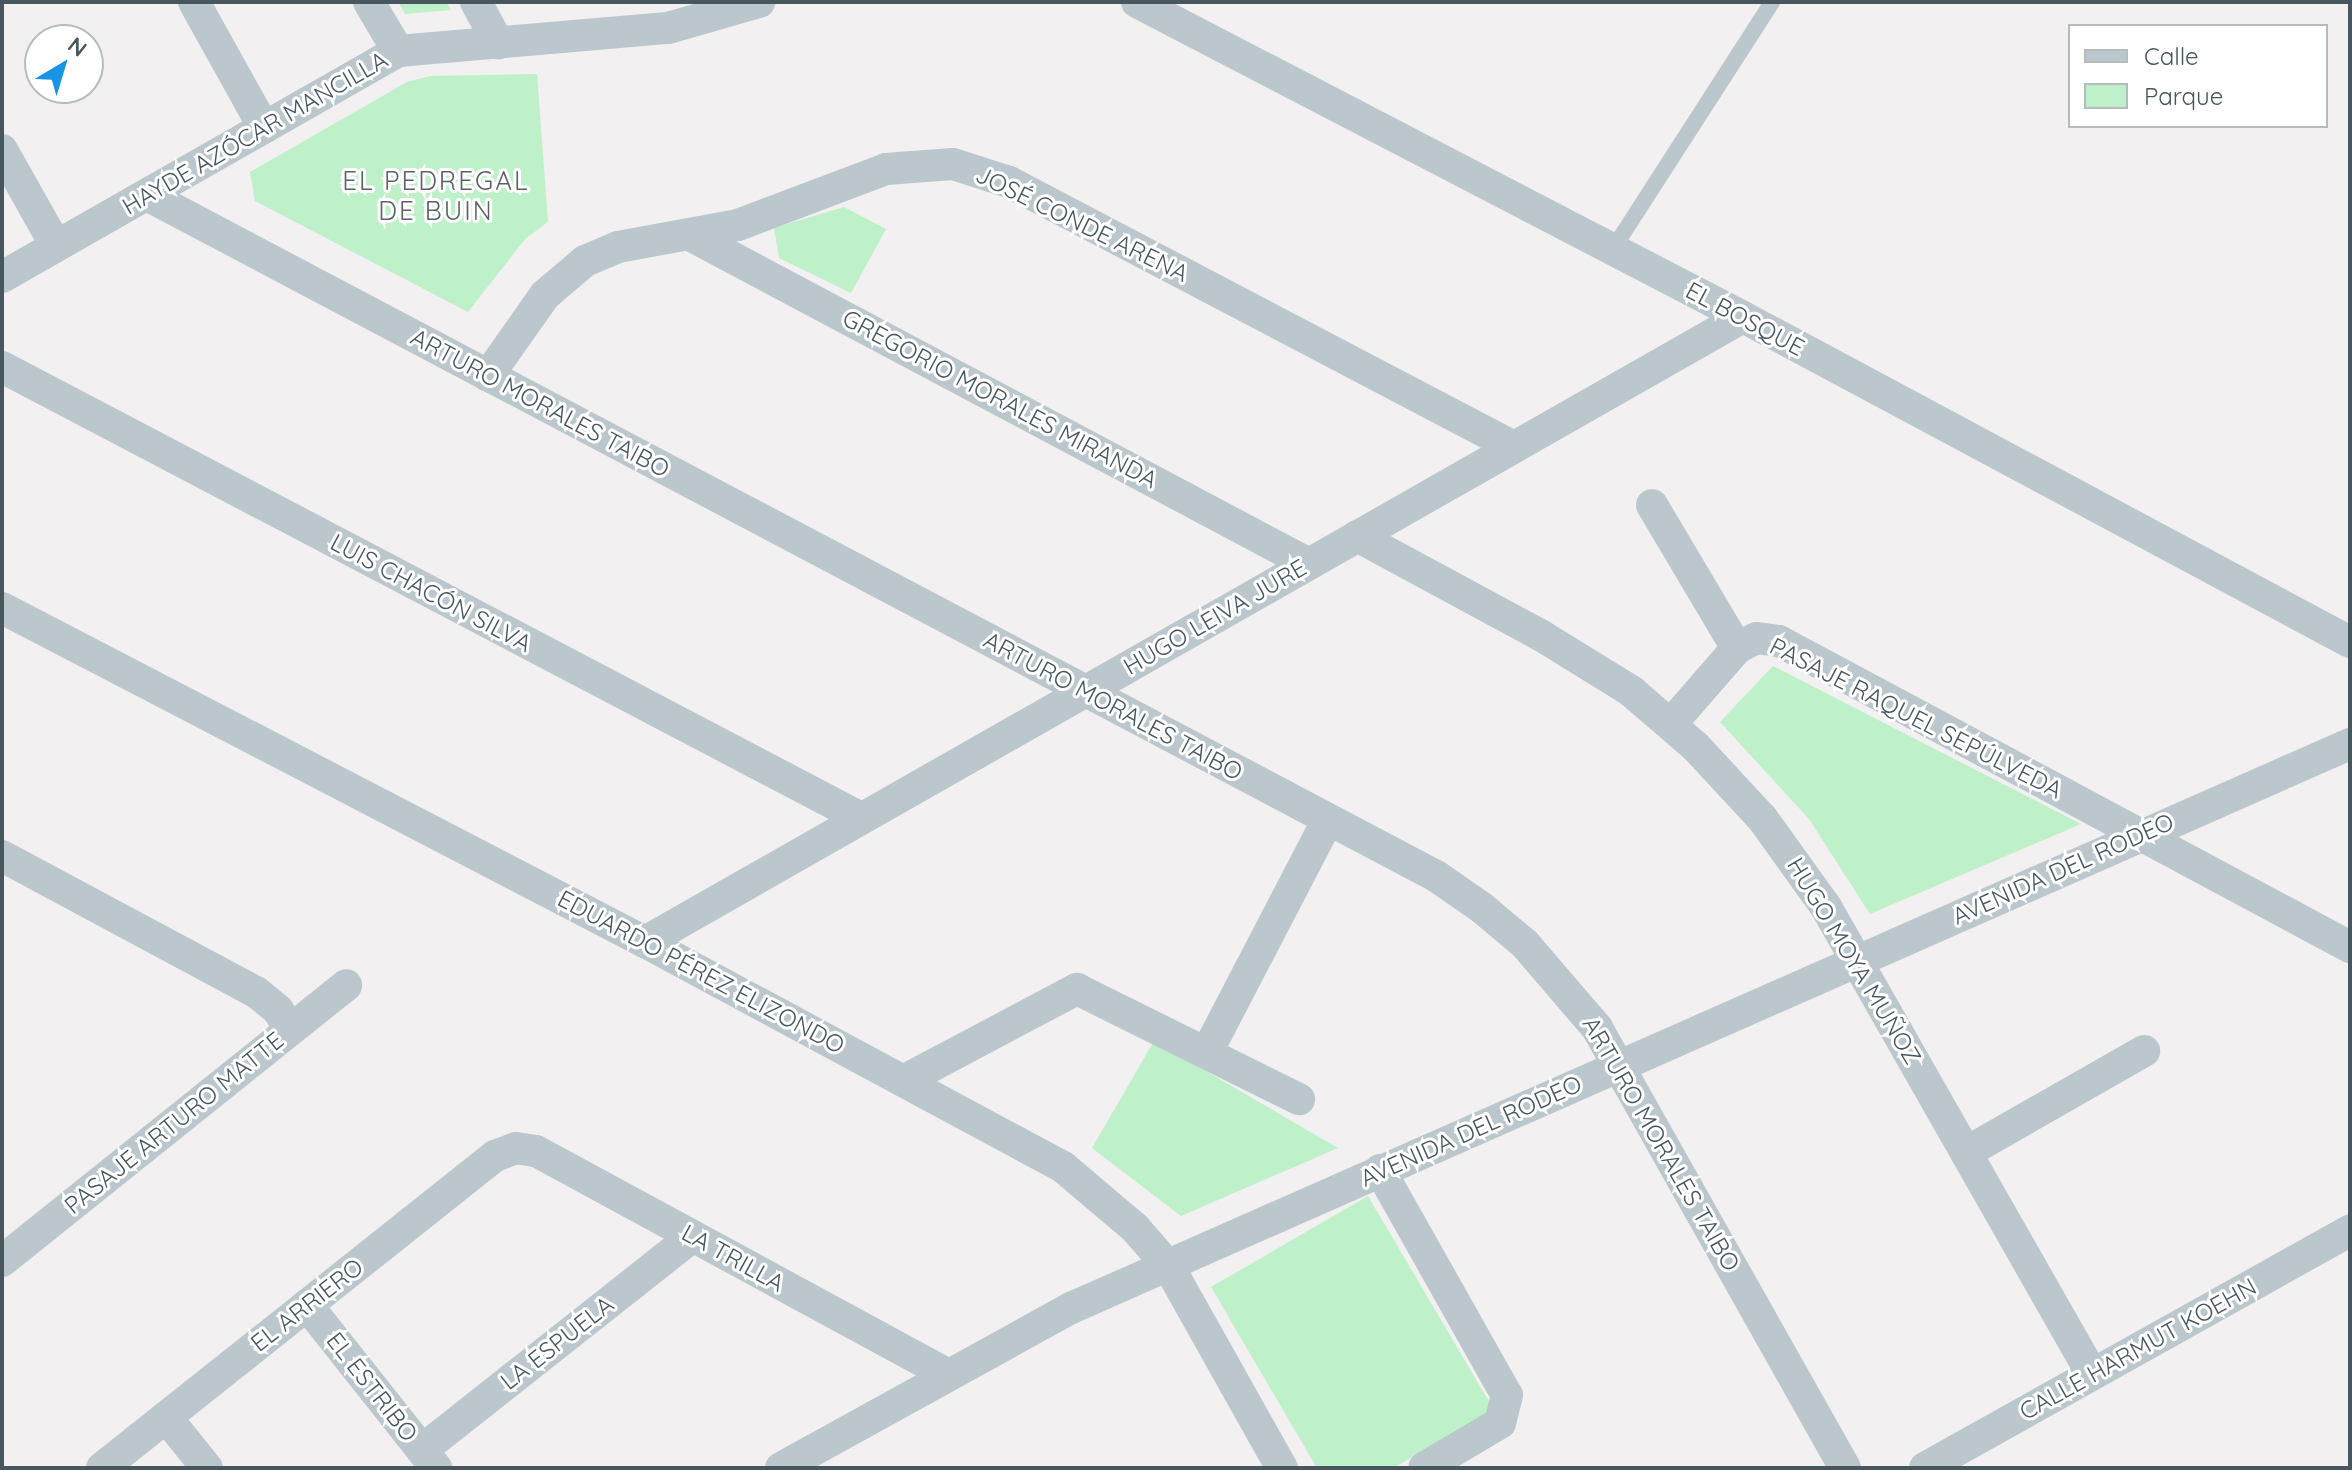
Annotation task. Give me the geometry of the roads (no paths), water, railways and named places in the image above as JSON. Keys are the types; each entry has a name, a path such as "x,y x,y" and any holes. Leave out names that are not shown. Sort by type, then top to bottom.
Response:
{"street":[{"path":"194,2 264,128"},
{"path":"369,2 398,51"},
{"path":"476,2 498,43"},
{"name":"HAYDE AZÓCAR MANCILLA","path":"668,28 710,2"},
{"name":"HAYDE AZÓCAR MANCILLA","path":"2,277 398,51 668,28 759,2"},
{"name":"EL BOSQUE","path":"1137,2 1743,317 2350,642"},
{"path":"2,150 56,246"},
{"name":"JOSÉ CONDE ARENA","path":"488,376 527,317 573,269 618,247 690,235 772,214 886,169 922,163 979,170 1514,447"},
{"name":"ARTURO MORALES TAIBO","path":"147,195 1436,876 1482,908 1560,982 1620,1065 1845,1468"},
{"name":"GREGORIO MORALES MIRANDA","path":"690,235 1309,564"},
{"name":"HUGO LEIVA JURE","path":"645,942 1743,317"},
{"name":"LUIS CHACÓN SILVA","path":"2,367 861,818"},
{"path":"1652,505 1737,648"},
{"name":"HUGO MOYA MUÑOZ","path":"1357,536 1587,662 1671,724 1762,818 1826,907 1857,959 2092,1374"},
{"name":"EDUARDO PÉREZ ELIZONDO","path":"2,608 645,942 1063,1167 1135,1228 1169,1267 1282,1468"},
{"name":"PASAJE RAQUEL SEPÚLVEDA","path":"1671,724 1737,648 1757,638 1779,641 2350,947"},
{"name":"AVENIDA DEL RODEO","path":"781,1468 1071,1308 2350,744"},
{"path":"1207,1052 1328,820"},
{"path":"2,856 256,992 278,1010 290,1029"},
{"name":"PASAJE ARTURO MATTE","path":"9,1247 346,985"},
{"path":"905,1080 1077,989 1299,1099"},
{"path":"1967,1152 2144,1051"},
{"name":"LA TRILLA","path":"516,1148 536,1151 948,1375"},
{"name":"EL ARRIERO","path":"102,1468 495,1156 516,1148"},
{"path":"1380,1170 1507,1395 1500,1423 1424,1468"},
{"name":"CALLE HARMUT KOEHN","path":"1925,1468 2350,1230"},
{"name":"LA ESPUELA","path":"429,1459 693,1236"},
{"name":"EL ESTRIBO","path":"307,1305 429,1459"},
{"path":"166,1417 207,1468"}],"lane":[{"path":"1613,249 1772,2"}],"district":[{"name":"EL PEDREGAL DE BUIN","path":"436,196"}]}
